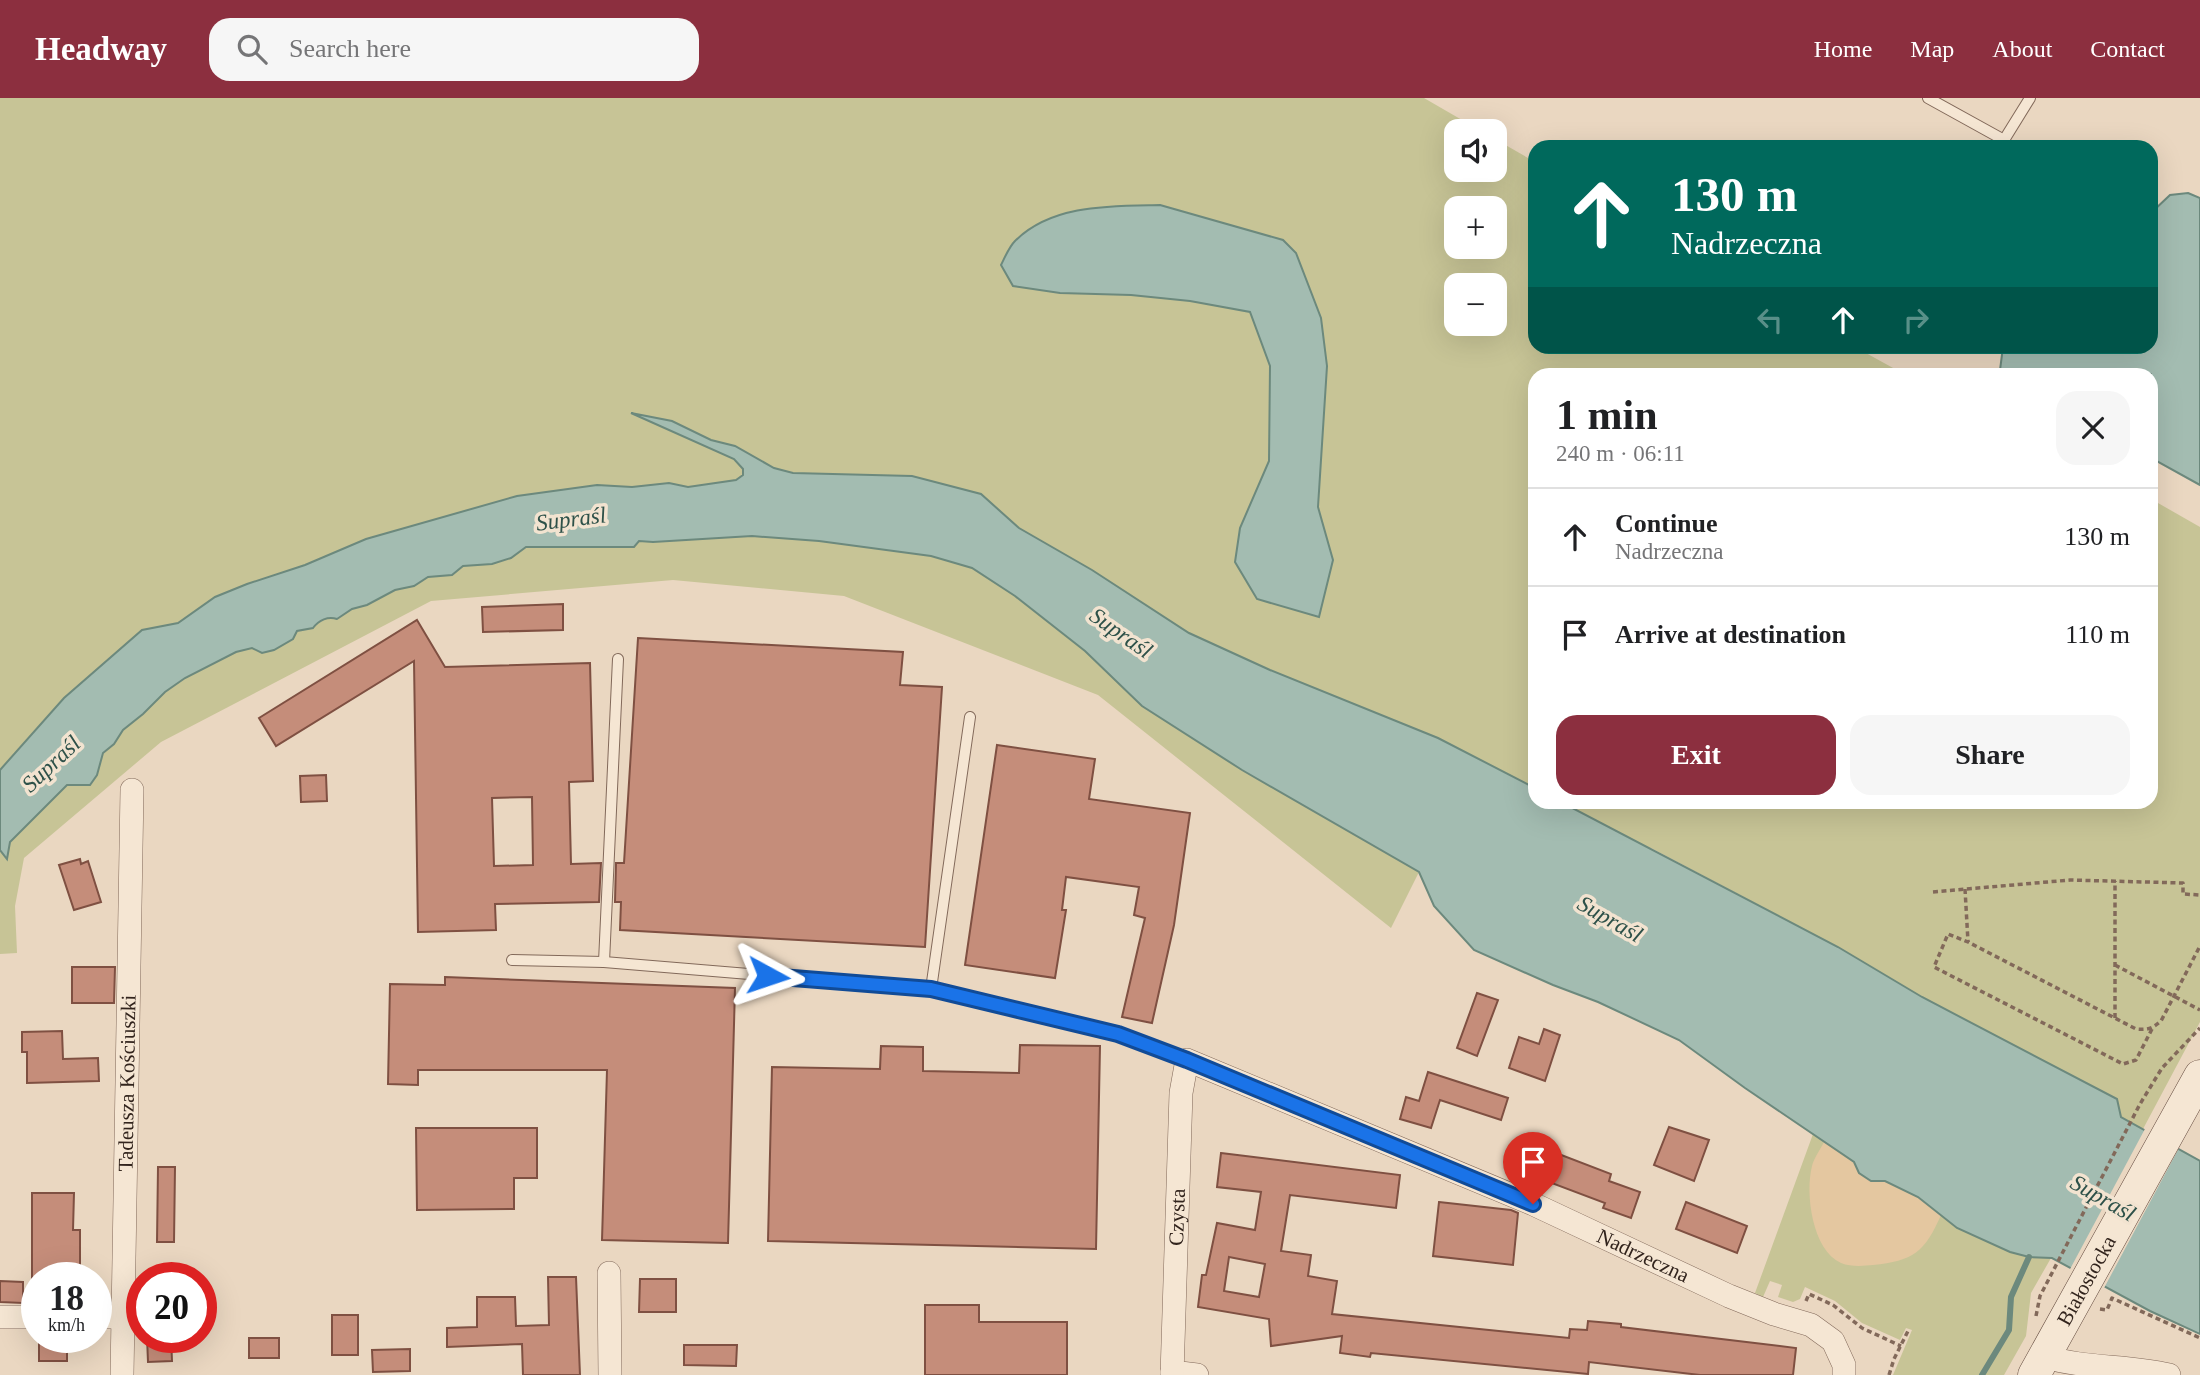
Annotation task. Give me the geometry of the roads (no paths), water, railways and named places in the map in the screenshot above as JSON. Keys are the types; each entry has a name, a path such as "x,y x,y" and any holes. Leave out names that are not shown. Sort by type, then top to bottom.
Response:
{"main road":[{"name":"Białostocka","path":"2040,1366 2093,1299 2173,1123 2200,1076"}],"street":[{"name":"Tadeusza Kościuszki","path":"122,1375 132,790"},
{"name":"Nadrzeczna","path":"1187,1060 1533,1204 1729,1296 1811,1325 1833,1341 1844,1365 1844,1375"},
{"name":"Czysta","path":"1172,1373 1181,1093 1187,1060"},
{"path":"609,1273 610,1375"},
{"path":"0,1317 21,1317"},
{"path":"112,1317 124,1317"},
{"path":"2040,1366 2090,1366 2169,1375"},
{"path":"1172,1373 1197,1375"}],"lane":[{"path":"1928,98 2004,140 2030,98"},
{"path":"604,962 618,659"},
{"path":"931,989 970,717"},
{"path":"512,960 604,962 931,989 1118,1034 1187,1060"}],"water":[{"path":"2188,193 2200,198 2200,485 2158,462 2158,368 2000,368 2002,354 2158,354 2158,206 2170,195"},
{"path":"1160,205 1283,240 1296,253 1321,318 1327,366 1318,507 1333,560 1319,617 1257,599 1235,562 1240,528 1269,461 1270,366 1250,312 1190,301 1131,295 1060,293 1013,286 1001,265 1015,241 1046,220 1102,207"},
{"name":"Supraśl","path":"631,413 672,421 711,440 735,446 774,468 793,473 912,476 981,494 1019,528 1092,570 1189,633 1270,670 1438,738 1528,784 1528,809 1574,809 1838,947 1922,997 2117,1099 2121,1117 2200,1161 2200,1334 2150,1311 2052,1258 2029,1257 2010,1252 1957,1228 1918,1197 1885,1181 1871,1181 1859,1173 1854,1162 1679,1040 1598,1002 1474,950 1434,906 1419,872 1242,770 1142,706 1085,651 1015,596 972,568 931,556 819,541 752,536 639,541 634,547 526,547 511,558 492,564 463,566 452,575 428,577 414,586 395,590 367,605 352,609 337,619 327,618 313,628 297,631 293,639 274,650 262,653 252,648 236,652 185,678 165,692 123,730 114,744 103,753 97,775 90,785 67,785 10,842 7,859 0,850 0,770 64,698 142,630 178,623 215,597 305,565 366,539 517,496 597,485 632,487 669,483 688,487 736,480 743,475 743,469 734,459"}],"waterway":[{"path":"1982,1375 2009,1330 2011,1297 2029,1257"}]}
